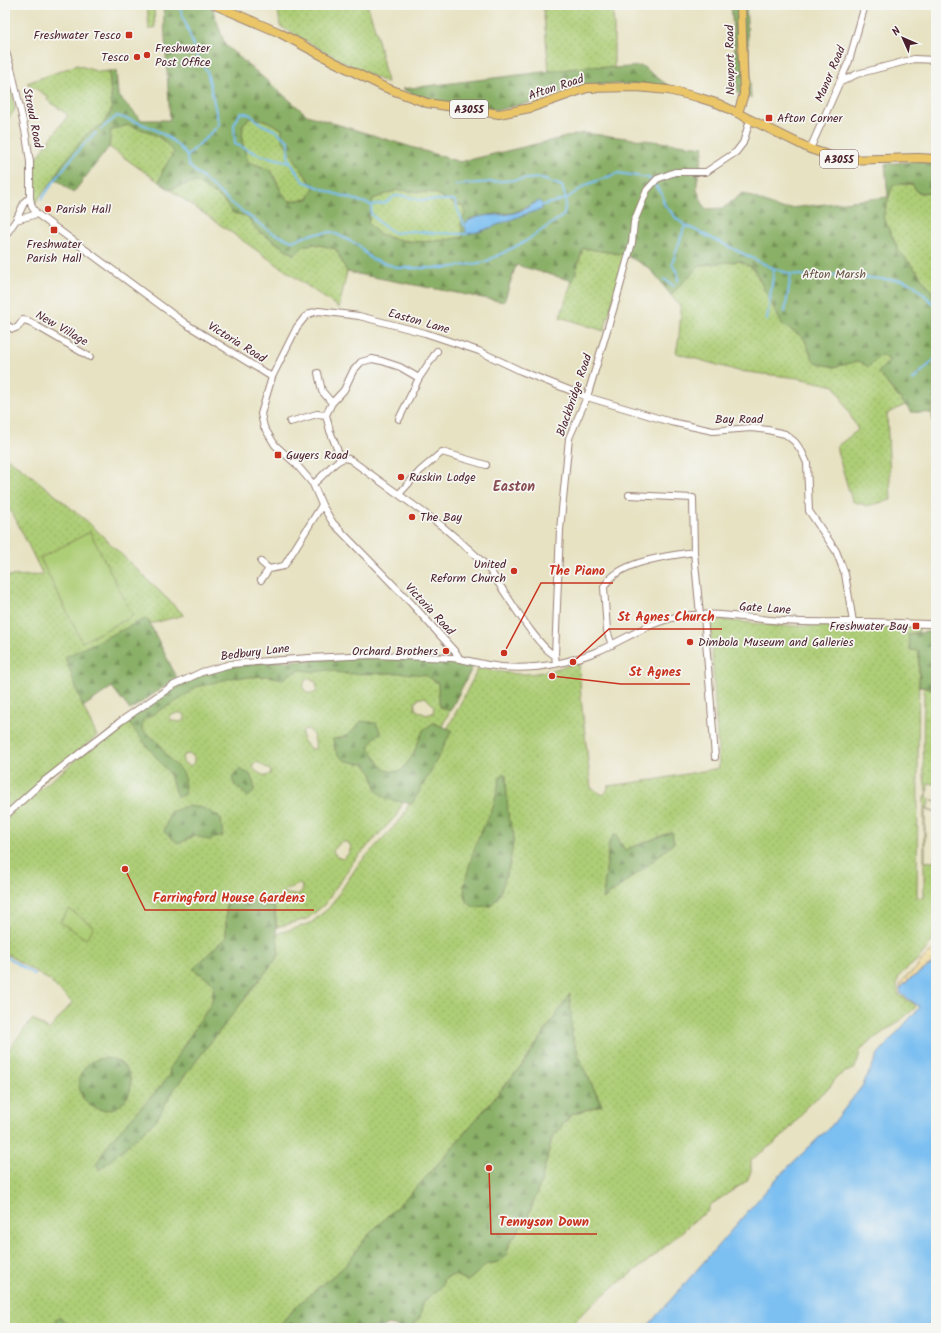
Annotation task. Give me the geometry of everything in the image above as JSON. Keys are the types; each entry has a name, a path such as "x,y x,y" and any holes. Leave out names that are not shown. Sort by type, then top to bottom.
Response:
{"main road":[{"name":"Afton Road","path":"215,5 278,32 384,87 427,103 499,114 530,108 587,88 637,87 668,90 720,104 810,149 843,160 918,158 936,160"},
{"name":"Newport Road","path":"738,113 744,94 741,5"}],"street":[{"name":"Manor Road","path":"810,149 841,82 849,61 865,5"},
{"name":"Stroud Road","path":"5,49 12,72 26,135 30,162 29,196"},
{"path":"841,82 857,74 914,59 936,60"},
{"path":"849,61 857,74"},
{"name":"Blackbridge Road","path":"556,664 557,582 560,530 569,438 586,397 632,243 634,222 648,188 657,179 675,172 706,172 736,152 743,143 750,120"},
{"path":"5,236 16,220 29,196"},
{"name":"Victoria Road","path":"29,196 32,207 37,214 186,324 272,377 261,414 264,427 275,445 296,464 313,484 322,505 333,523 415,608 459,658"},
{"path":"16,220 37,214"},
{"name":"Easton Lane","path":"272,377 304,317 319,311 359,316 425,333 479,351 521,371 560,385 586,397"},
{"name":"New Village","path":"5,324 13,329 18,327 23,320 28,321 90,357"},
{"path":"399,419 419,378 437,351"},
{"path":"341,459 330,431 326,415 332,403 344,390 353,370 361,362 372,359 400,367 419,378"},
{"path":"318,373 322,391 332,403"},
{"name":"Bay Road","path":"586,397 671,422 712,431 751,428 768,430 785,434 795,442 807,463 809,511 836,551 845,574 853,622"},
{"path":"290,422 317,414 326,415"},
{"path":"399,494 420,470 442,452 486,464"},
{"path":"313,484 320,480 341,459 346,458 351,460 461,541 488,568 531,629 546,648 555,655"},
{"path":"629,495 693,498 694,552 702,615 715,757"},
{"path":"261,580 269,569 284,566 322,505"},
{"path":"612,645 607,631 604,594 604,586 607,580 633,565 645,561 694,552"},
{"path":"261,562 269,569"},
{"name":"Gate Lane","path":"459,658 489,666 500,667 537,667 556,664 612,645 659,622 682,616 702,615 786,622 936,624"},
{"name":"Bedbury Lane","path":"5,816 39,785 85,748 147,702 172,686 212,669 231,664 372,655 459,658"}],"green space":[{"path":"147,5 154,5 155,28 149,30"},
{"name":"Afton Marsh","path":"163,5 208,5 212,7 225,45 307,115 460,162 583,133 704,147 697,182 697,190 705,209 723,208 743,193 781,209 888,197 885,164 919,161 936,164 936,192 918,193 912,184 897,184 892,187 883,217 899,251 915,269 935,296 936,387 931,413 911,412 878,372 890,360 881,355 868,367 859,361 834,367 814,362 804,338 782,324 754,269 740,261 700,265 671,295 649,268 626,255 583,248 573,281 516,265 504,302 347,272 336,249 315,244 305,245 295,255 257,230 247,216 233,213 221,198 196,182 169,189 159,182 163,170 174,152 161,138 147,131 128,125 111,130 109,147 73,193 55,178 61,166 86,135 104,123 112,109 109,71 116,71 118,95 141,120 170,120","holes":["250,118 265,120 282,129 282,139 314,188 308,199 289,201 281,191 271,170 248,162 242,141 243,124","397,190 435,193 455,204 463,206 465,214 461,224 463,237 410,242 390,238 380,234 368,223 373,199","539,201 540,210 518,216 480,232 469,219 496,214 513,213"]},
{"path":"282,5 367,5 371,14 381,53 387,83 337,59 280,26 278,9"},
{"path":"543,5 612,5 614,25 614,68 593,66 549,72"},
{"path":"731,5 746,5 751,98 738,94"},
{"path":"77,65 99,72 109,71 112,109 104,123 86,135 61,166 55,178 35,203 32,192 34,162 68,115 47,100 48,97 27,83"},
{"path":"593,66 614,68 642,66 670,87 638,84 586,84 529,103 497,110 429,101 402,89"},
{"path":"5,76 10,80 15,110 5,122"},
{"path":"250,118 265,120 282,129 297,163 314,188 308,199 289,201 281,191 271,170 248,162 242,141 243,124"},
{"path":"128,125 154,134 175,152 163,170 159,182 109,147 111,130"},
{"path":"196,182 221,198 233,213 247,216 257,230 294,255 305,245 315,244 336,249 347,272 339,308 169,189"},
{"path":"897,184 912,184 918,193 936,192 936,321 934,318 935,296 915,269 899,251 883,217 892,187"},
{"path":"397,190 435,193 455,204 463,206 465,214 461,224 464,237 421,242 400,240 378,233 368,223 373,199"},
{"path":"583,248 626,255 604,331 560,317"},
{"path":"740,261 754,269 782,324 804,338 814,362 834,367 881,355 890,360 888,385 905,405 887,414 891,500 867,506 852,501 836,447 858,430 835,386 798,378 738,371 676,353 679,337 681,308 671,295 700,265"},
{"path":"936,387 936,433 931,413"},
{"path":"5,457 27,472 88,522 184,615 150,624 146,618 83,707 97,736 5,813 5,576 43,575 13,514 5,505"},
{"path":"90,532 133,616 82,642 40,558"},
{"path":"147,618 177,678 130,710 112,687 83,707 65,657"},
{"path":"715,619 778,626 920,626 918,632 908,634 919,651 917,897 924,898 924,797 927,793 925,787 923,760 924,687 936,688 936,784 928,784 927,798 930,799 927,809 936,813 925,809 925,862 934,861 936,853 936,939 932,941 918,959 900,975 897,983 899,995 914,1004 916,1007 895,1025 866,1044 860,1051 858,1061 854,1069 837,1077 828,1089 806,1107 799,1118 781,1138 751,1160 751,1171 747,1181 710,1205 708,1211 695,1220 653,1257 608,1291 568,1328 412,1328 421,1315 422,1303 442,1286 444,1278 454,1275 468,1281 487,1264 499,1262 507,1254 509,1244 527,1219 541,1182 552,1138 572,1114 602,1105 582,1065 572,1035 570,994 524,1063 450,1150 418,1186 368,1235 345,1266 302,1301 276,1328 5,1328 5,1052 33,1019 49,1030 72,1003 50,981 5,953 5,820 13,811 126,720 232,666 473,666 396,816 353,862 325,904 307,919 277,927 273,896 226,905 226,937 193,969 214,983 212,1002 170,1067 169,1076 111,1140 156,1120 175,1088 279,955 277,934 311,923 329,908 358,865 402,818 479,667 508,673 531,674 552,670 579,662 581,698 591,788 603,795 607,791 608,786 653,780 719,768 710,621","holes":["310,678 316,682 317,691 312,694 307,693 303,688 305,680","425,697 434,706 433,713 426,715 415,709 415,704 418,699","177,713 182,713 185,716 185,720 179,722 171,720 170,716","304,729 310,730 313,735 315,749 311,749 303,740 302,733","190,754 194,757 194,762 190,766 184,763 182,758 184,755","257,762 270,770 271,773 266,776 255,769 252,765","672,832 674,843 603,899 609,843 615,834 625,850","341,842 348,842 351,847 349,853 343,859 337,857 333,851","300,884 303,888 302,891 293,895 285,893 284,890"]},
{"path":"936,631 936,688 919,687 919,651 910,650 908,634"},
{"path":"375,657 459,660 473,666 450,711 440,707 438,683 425,675 401,673 346,674 329,670 315,672 301,670 290,674 283,679 268,676 232,678 196,687 182,698 143,720 142,730 158,742 166,755 184,774 185,794 177,797 169,773 126,720 155,699 188,679 232,666 268,662"},
{"path":"361,721 376,723 381,733 374,738 369,748 381,766 388,771 401,771 413,755 423,730 433,723 452,730 412,804 387,799 377,791 372,774 366,764 343,759 336,752 333,739 349,734"},
{"path":"239,769 250,774 254,784 254,792 248,797 234,784 232,778"},
{"path":"503,773 506,775 508,814 514,835 510,864 500,894 491,906 473,907 466,901 464,886 478,838 494,805 500,777"},
{"path":"187,806 203,808 221,818 223,836 208,840 194,835 179,844 164,832 170,812"},
{"path":"672,832 674,843 603,899 609,843 615,833 625,850"},
{"path":"273,896 279,955 175,1088 156,1120 100,1170 96,1164 111,1140 169,1076 170,1067 212,1002 214,983 193,969 226,937 226,904"},
{"path":"69,909 94,927 86,939 60,922"},
{"path":"570,994 572,1035 582,1065 602,1105 572,1114 552,1138 541,1182 527,1219 509,1244 507,1254 499,1262 487,1264 468,1281 454,1275 444,1278 442,1286 422,1303 421,1315 412,1328 400,1328 387,1324 382,1328 276,1328 302,1301 345,1266 368,1235 418,1186 450,1150 524,1063"},
{"path":"100,1058 110,1058 119,1062 127,1070 131,1079 131,1089 127,1098 119,1106 110,1110 100,1110 91,1106 83,1098 79,1089 79,1079 83,1070 91,1062"},
{"path":"59,1316 72,1328 48,1328"}],"sand":[{"path":"936,950 936,961 912,978 900,989 903,980 916,969 919,963 927,955"}],"water":[{"path":"539,201 543,205 541,210 467,234 464,225 474,218 514,213"},
{"path":"936,961 936,1328 646,1328 777,1178 832,1125 863,1085 878,1054 920,1007 901,994 900,989 912,978"}],"waterway":[{"path":"179,5 198,58 207,71 219,125 187,156 188,165 235,206 271,232 292,241 313,234 332,232 358,245 371,259 399,268 446,268 485,262 526,241 564,215 566,199 562,186 539,178 455,185"},
{"path":"290,162 288,155 289,142 276,131 261,124 249,114 241,112 234,125 235,144 260,155 290,162 303,181 333,193 372,205 385,203 395,196 405,196 419,200 454,200 464,225"},
{"path":"101,129 117,116 127,119 165,135 187,156"},
{"path":"41,200 73,156 96,133"},
{"path":"543,205 566,199 586,185 618,173 649,178 662,194 664,204 678,220 685,225 775,269 791,274 808,276 838,275 903,280 914,285 936,306"},
{"path":"372,205 371,214 382,225 395,233 412,231 467,234"},
{"path":"678,281 678,274 672,264 685,225"},
{"path":"767,320 774,269"},
{"path":"785,312 791,274"},
{"path":"664,279 674,286"},
{"path":"913,380 936,358"},
{"path":"7,957 35,975"}],"place":[{"name":"Freshwater Tesco","path":"129,35"},
{"name":"Freshwater Post Office","path":"147,55"},
{"name":"Tesco","path":"137,57"},
{"name":"Afton Corner","path":"769,118"},
{"name":"Parish Hall","path":"48,209"},
{"name":"Freshwater Parish Hall","path":"54,230"},
{"name":"Guyers Road","path":"278,455"},
{"name":"Ruskin Lodge","path":"401,477"},
{"name":"The Bay","path":"412,517"},
{"name":"United Reform Church","path":"514,571"},
{"name":"Freshwater Bay","path":"916,626"},
{"name":"Dimbola Museum and Galleries","path":"690,642"},
{"name":"Orchard Brothers","path":"446,651"},
{"name":"The Piano","path":"504,653"},
{"name":"St Agnes Church","path":"573,662"},
{"name":"St Agnes","path":"552,676"},
{"name":"Farringford House Gardens","path":"125,869"},
{"name":"Tennyson Down","path":"489,1168"}],"district":[{"name":"Easton","path":"514,486"}]}
